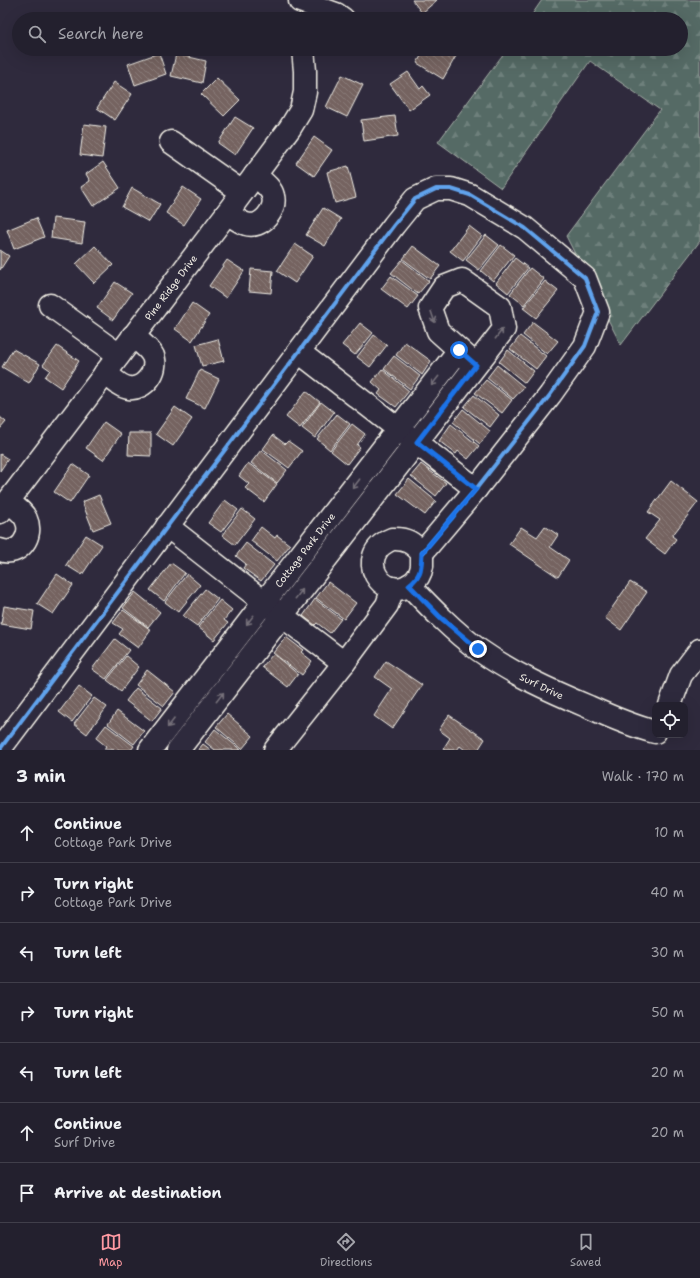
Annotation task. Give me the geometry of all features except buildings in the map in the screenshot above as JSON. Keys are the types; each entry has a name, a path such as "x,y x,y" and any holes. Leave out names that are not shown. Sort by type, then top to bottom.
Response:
{"street":[{"path":"300,7 326,12"},
{"name":"Pine Ridge Drive","path":"4,507 290,128 300,110 305,92 304,56"},
{"path":"171,142 248,183 268,186 273,194 274,203 266,219 253,225 246,224 227,213"},
{"path":"0,749 415,199 436,189 451,189 470,194 525,228 585,278 598,312 585,346 550,395 476,489 422,553 422,566 420,574 416,580 401,587 344,663 275,750"},
{"path":"178,750 504,329 500,307 462,280 444,287 430,308 438,331 476,365"},
{"path":"50,305 119,355"},
{"path":"105,374 126,388 134,389 141,386 149,378 155,363 152,355 133,336"},
{"name":"Cottage Park Drive","path":"150,750 459,350"},
{"path":"299,352 476,489"},
{"path":"0,550 12,552 19,548 25,541 29,532 25,516 4,507"},
{"path":"167,526 344,663"},
{"path":"401,587 385,585 378,580 372,564 377,548 384,542 400,538 414,545 422,553"},
{"name":"Surf Drive","path":"401,587 478,649 518,675 637,728 652,731"},
{"path":"671,702 681,675 700,650"},
{"path":"655,750 657,738"}],"green space":[{"path":"542,0 700,0 700,241 621,345 566,236 660,110 590,61 501,188 438,142 502,56 688,56 688,12 534,12"}],"cycle path":[{"path":"0,749 394,225 415,199 436,189 451,189 470,195 525,228 585,278 598,312 585,346 550,395 476,489 422,553"}],"route":[{"path":"459,350 476,365 417,442 476,489 422,553 422,566 420,574 416,580 409,585 440,617 478,649"}]}
